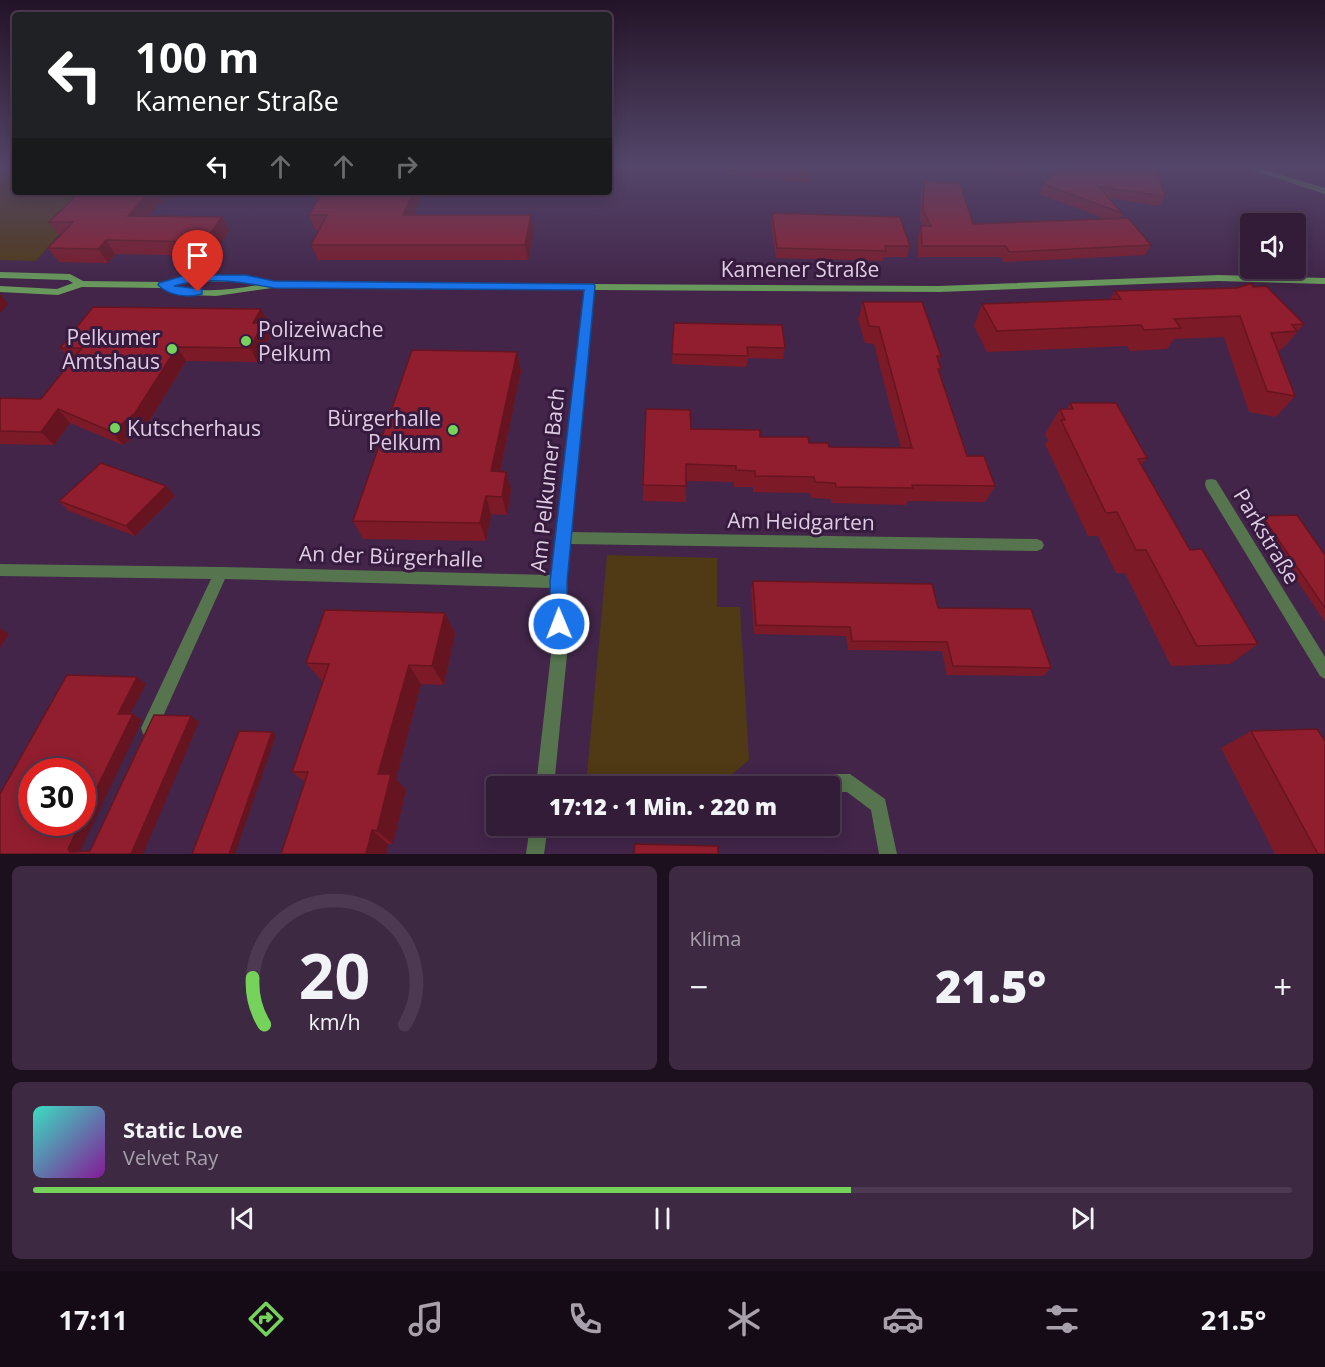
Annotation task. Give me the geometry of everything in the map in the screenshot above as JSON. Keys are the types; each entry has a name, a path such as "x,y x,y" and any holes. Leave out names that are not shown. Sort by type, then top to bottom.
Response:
{"main road":[{"name":"Kamener Straße","path":"0,274 70,277 81,284"},
{"name":"Kamener Straße","path":"0,289 58,292 81,284 163,285 177,291 239,293 274,285 939,289 1218,278 1325,281"}],"street":[{"name":"Am Pelkumer Bach","path":"546,776 560,645 558,582 590,286"},
{"name":"Parkstraße","path":"1211,484 1325,671"},
{"name":"Am Heidgarten","path":"564,538 1037,545"},
{"name":"An der Bürgerhalle","path":"0,570 558,582"},
{"path":"140,746 222,573"},
{"path":"840,783 850,783 879,805 888,854"},
{"path":"534,854 537,836"}],"shaded area":[{"path":"0,206 84,206 36,261 0,260"},
{"path":"607,555 717,558 717,607 740,607 749,760 730,776 587,774"}],"building":[{"path":"66,206 137,206 128,216 222,217 204,242 106,240 98,249 48,248 73,222 49,222"},
{"path":"314,206 407,206 403,215 531,215 525,245 311,245 327,215 309,215"},
{"path":"923,206 967,206 973,224 1128,218 1151,245 1009,252 1006,246 922,246 921,226 931,226"},
{"path":"1103,206 1116,206 1122,213"},
{"path":"772,213 900,217 910,246 885,246 886,251 777,248"},
{"path":"1252,283 1253,287 1266,286 1304,324 1292,325 1297,331 1271,333 1295,396 1267,391 1240,316 1174,319 1181,328 1144,330 1141,325 997,331 982,304 1121,299 1115,291 1237,288"},
{"path":"863,302 922,302 941,356 937,356 941,369 938,369 967,456 984,456 995,486 836,487 835,483 815,482 814,477 755,476 755,471 736,470 736,466 686,464 686,486 643,485 646,409 690,410 691,429 760,430 760,437 808,437 809,443 828,443 829,447 912,448 879,327 869,326"},
{"path":"93,307 261,309 253,323 263,323 250,348 177,347 135,413 112,432 58,409 41,432 0,431 0,398 41,399 82,348 60,348"},
{"path":"674,323 782,325 785,348 747,347 748,356 672,354"},
{"name":"Bürgerhalle Pelkum","path":"412,350 517,352 491,471 506,472 502,497 486,496 480,523 353,521"},
{"path":"1070,403 1116,403 1147,458 1138,459 1190,550 1202,549 1258,644 1197,646 1146,550 1136,550 1117,512 1106,513 1061,420 1065,420 1060,409 1073,409"},
{"path":"101,463 166,486 126,526 59,501"},
{"path":"1297,515 1325,555 1325,608 1262,516"},
{"path":"753,581 932,584 938,608 1031,609 1051,668 953,666 947,642 852,641 850,627 756,625"},
{"path":"325,610 445,613 432,666 409,665 378,774 391,774 377,831 372,830 366,854 281,854 308,772 292,772 329,664 306,663"},
{"path":"67,675 137,677 118,714 133,714 96,789 96,758 20,758"},
{"path":"154,715 191,716 131,854 0,854 0,794 18,762 18,836 74,836 68,849 70,852 90,851"},
{"path":"1317,729 1325,741 1325,854 1318,854 1251,731"},
{"path":"239,731 272,732 229,854 192,854"},
{"path":"635,844 718,846 718,854 634,854"}],"place":[{"name":"Polizeiwache Pelkum","path":"246,341"},
{"name":"Pelkumer Amtshaus","path":"172,349"},
{"name":"Kutscherhaus","path":"115,428"},
{"name":"Bürgerhalle Pelkum","path":"453,430"}],"route":[{"path":"198,292 177,291 163,285 186,278 246,279 274,285 590,286 558,582 559,624"}]}
